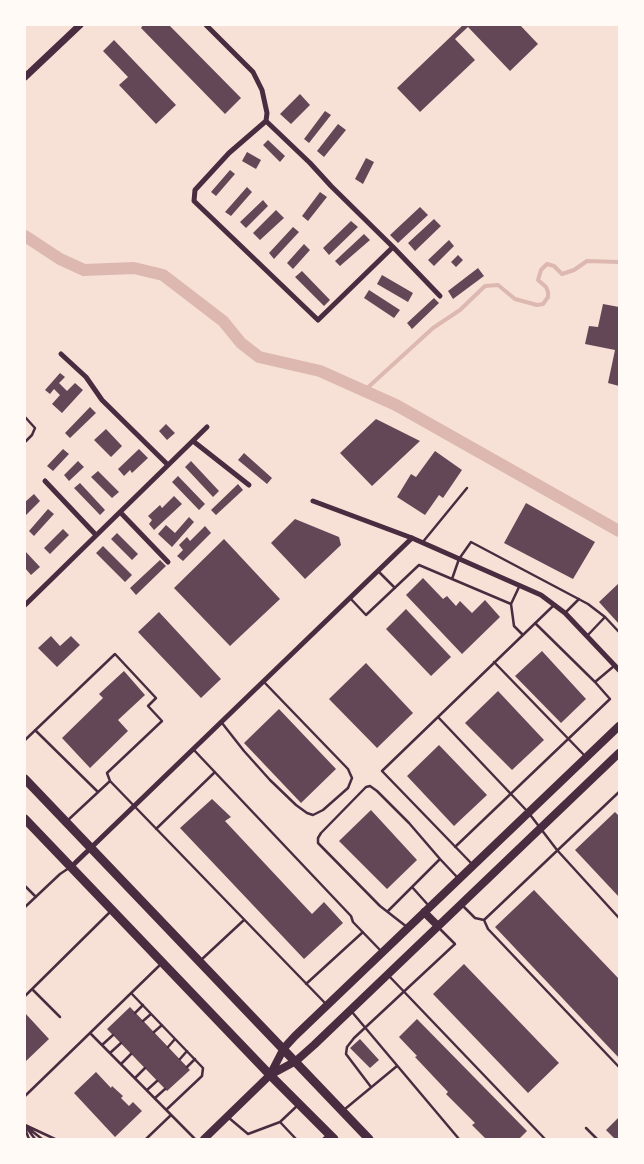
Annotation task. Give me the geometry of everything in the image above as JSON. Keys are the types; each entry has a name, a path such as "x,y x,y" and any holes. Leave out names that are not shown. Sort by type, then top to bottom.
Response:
{"main road":[{"path":"204,1139 270,1074 284,1048 327,1005 619,726"},
{"path":"270,1074 296,1061 540,828 617,758"},
{"path":"25,778 370,1139"},
{"path":"25,819 329,1137"},
{"path":"426,909 438,926"}],"street":[{"path":"206,25 254,72 262,90 268,113 266,121 229,154 195,190 194,201 318,320 392,247"},
{"path":"25,77 75,27"},
{"path":"266,121 440,296"},
{"path":"61,354 86,377 102,400 168,465"},
{"path":"25,605 207,427"},
{"path":"193,441 249,486"},
{"path":"45,481 96,535"},
{"path":"313,501 412,538 541,595 565,614 617,668"},
{"path":"120,512 168,562"},
{"path":"71,867 412,538"}],"lane":[{"path":"25,417 35,428 32,435 25,442"},
{"path":"422,543 467,488"},
{"path":"452,579 459,559 471,542 578,599 605,617 619,632"},
{"path":"350,598 366,615 419,566 511,604"},
{"path":"378,571 395,588"},
{"path":"520,586 511,604 514,626 522,635"},
{"path":"565,614 578,599"},
{"path":"473,865 382,771 554,605"},
{"path":"586,636 605,617"},
{"path":"455,847 610,699 596,682 535,623"},
{"path":"25,740 115,654 156,698 148,706 162,721 107,773 110,781 327,1005"},
{"path":"494,662 586,757"},
{"path":"596,682 617,668"},
{"path":"221,722 270,780 307,813 313,815 323,810 348,788 352,778 348,769 264,681"},
{"path":"438,717 528,812 557,850 619,918"},
{"path":"35,730 98,792"},
{"path":"193,749 351,916 353,922 382,952"},
{"path":"156,829 215,772"},
{"path":"67,822 110,781"},
{"path":"407,928 380,906 318,843 321,832 366,787 370,786 377,791 458,879"},
{"path":"484,920 619,792"},
{"path":"388,911 440,859"},
{"path":"25,907 60,874 71,867"},
{"path":"25,886 36,897"},
{"path":"412,887 426,909"},
{"path":"462,904 475,918 484,920"},
{"path":"25,996 112,910"},
{"path":"200,961 244,920"},
{"path":"484,920 488,930 619,1068"},
{"path":"371,1087 346,1054 347,1047 455,944 438,926"},
{"path":"306,984 363,932"},
{"path":"25,1096 163,962"},
{"path":"387,975 545,1139"},
{"path":"32,989 60,1017"},
{"path":"131,993 203,1068 202,1076 166,1110"},
{"path":"135,1013 143,1005"},
{"path":"350,1010 459,1139"},
{"path":"143,1021 151,1014"},
{"path":"154,1032 162,1025"},
{"path":"90,1033 195,1139"},
{"path":"102,1045 113,1035"},
{"path":"168,1046 175,1039"},
{"path":"110,1054 121,1043"},
{"path":"180,1059 187,1051"},
{"path":"121,1064 132,1054"},
{"path":"187,1067 195,1060"},
{"path":"343,1111 397,1066"},
{"path":"135,1078 145,1068"},
{"path":"147,1090 157,1081"},
{"path":"154,1098 165,1089"},
{"path":"227,1116 248,1134 280,1122 299,1104"},
{"path":"146,1139 171,1115"},
{"path":"280,1122 296,1139"},
{"path":"25,1126 29,1139"},
{"path":"25,1126 35,1139"},
{"path":"25,1126 42,1139"},
{"path":"25,1126 55,1139"},
{"path":"586,1128 597,1139"}],"building":[{"path":"143,25 169,25 241,98 225,114 141,28"},
{"path":"463,25 520,25 538,44 510,71 468,27 455,39 475,60 420,112 397,88"},
{"path":"114,40 176,105 156,124 119,85 128,77 103,51"},
{"path":"300,94 310,105 291,124 280,114"},
{"path":"325,111 331,115 309,143 304,139"},
{"path":"338,124 346,130 324,157 317,151"},
{"path":"268,140 285,156 280,162 263,145"},
{"path":"247,152 261,160 256,169 242,161"},
{"path":"366,158 374,162 363,184 355,179"},
{"path":"230,170 235,174 216,196 211,192"},
{"path":"247,187 252,192 231,216 225,212"},
{"path":"320,192 327,197 308,221 302,216"},
{"path":"263,200 268,206 246,228 240,222"},
{"path":"420,207 428,215 398,243 390,235"},
{"path":"276,210 284,218 260,240 253,233"},
{"path":"434,219 441,226 415,251 408,243"},
{"path":"351,221 358,227 329,255 323,248"},
{"path":"293,227 299,232 274,259 269,253"},
{"path":"364,234 370,240 340,266 335,261"},
{"path":"449,240 454,246 434,266 428,260"},
{"path":"304,244 310,250 293,269 287,263"},
{"path":"458,255 463,260 456,267 451,262"},
{"path":"478,268 484,276 453,299 448,291"},
{"path":"302,271 330,300 324,306 295,277"},
{"path":"382,275 413,293 408,302 377,284"},
{"path":"369,290 400,310 394,318 364,298"},
{"path":"434,298 439,303 412,329 407,323"},
{"path":"603,304 619,307 619,386 608,383 615,350 585,344 589,326 598,327"},
{"path":"60,373 65,377 59,383 67,391 75,383 83,390 62,413 52,404 60,395 54,389 50,394 45,390"},
{"path":"90,407 96,413 70,438 65,433"},
{"path":"376,419 420,441 372,486 340,453"},
{"path":"166,424 175,433 167,440 159,431"},
{"path":"106,429 122,446 111,457 94,440"},
{"path":"63,449 69,454 53,471 47,466"},
{"path":"139,449 148,458 132,473 130,470 124,476 118,469"},
{"path":"435,451 462,470 443,498 439,495 425,515 397,497 411,474 416,477"},
{"path":"244,453 272,478 267,484 238,460"},
{"path":"78,461 84,467 69,481 64,475"},
{"path":"191,461 219,491 213,497 185,467"},
{"path":"98,471 119,492 112,498 91,477"},
{"path":"178,476 205,504 199,510 172,482"},
{"path":"80,483 105,510 100,515 74,488"},
{"path":"238,484 243,490 216,515 211,510"},
{"path":"34,494 40,501 25,516 25,502"},
{"path":"174,496 182,504 154,530 149,524 152,520 148,516 160,505 162,508"},
{"path":"526,503 595,542 573,579 504,543"},
{"path":"48,509 54,514 34,536 29,531"},
{"path":"189,517 194,522 172,547 158,534 166,525 175,533"},
{"path":"295,519 339,537 341,545 305,579 271,543"},
{"path":"205,526 211,533 183,561 177,556 183,550 179,545 187,537 190,541"},
{"path":"63,529 69,535 50,554 44,548"},
{"path":"117,533 138,554 132,560 111,539"},
{"path":"224,539 280,599 230,646 174,588"},
{"path":"103,546 132,575 125,582 96,553"},
{"path":"25,551 40,567 31,575 25,568"},
{"path":"160,560 166,566 136,595 130,588"},
{"path":"423,578 443,599 447,596 456,606 460,601 472,613 485,600 500,617 462,654 406,595"},
{"path":"619,583 619,624 599,602"},
{"path":"406,609 451,657 431,676 386,629"},
{"path":"159,612 221,679 201,698 138,632"},
{"path":"51,636 60,646 71,636 80,645 57,667 38,648"},
{"path":"542,651 586,699 561,723 515,676"},
{"path":"366,663 413,713 377,748 329,699"},
{"path":"124,671 145,695 118,720 128,731 90,768 62,738 103,698 99,694"},
{"path":"498,691 544,740 512,770 465,723"},
{"path":"279,709 336,769 301,803 244,743"},
{"path":"439,745 487,795 454,826 407,776"},
{"path":"212,799 231,817 225,821 312,914 324,902 343,923 304,959 180,828"},
{"path":"371,810 417,860 387,889 339,841"},
{"path":"615,812 619,816 619,897 575,850"},
{"path":"534,890 619,979 619,1058 495,927"},
{"path":"464,964 559,1063 528,1093 433,994"},
{"path":"130,1007 190,1070 167,1091 107,1029"},
{"path":"25,1013 49,1039 25,1062"},
{"path":"417,1019 527,1131 519,1139 486,1139 472,1125 475,1123 446,1094 448,1092 399,1037"},
{"path":"360,1039 379,1060 370,1068 350,1048"},
{"path":"96,1072 111,1088 112,1086 123,1096 121,1098 129,1106 133,1102 142,1111 115,1137 74,1093"},
{"path":"619,1117 619,1139 615,1139 606,1130"}],"waterway":[{"path":"25,236 60,259 84,270 134,268 163,275 223,321 241,343 259,357 320,371 396,405 619,531"},
{"path":"364,391 433,328 460,310 485,286 498,285 515,299 537,305 543,304 548,297 548,292 546,287 538,280 541,270 547,264 554,266 562,274 574,270 587,261 619,262"}]}
